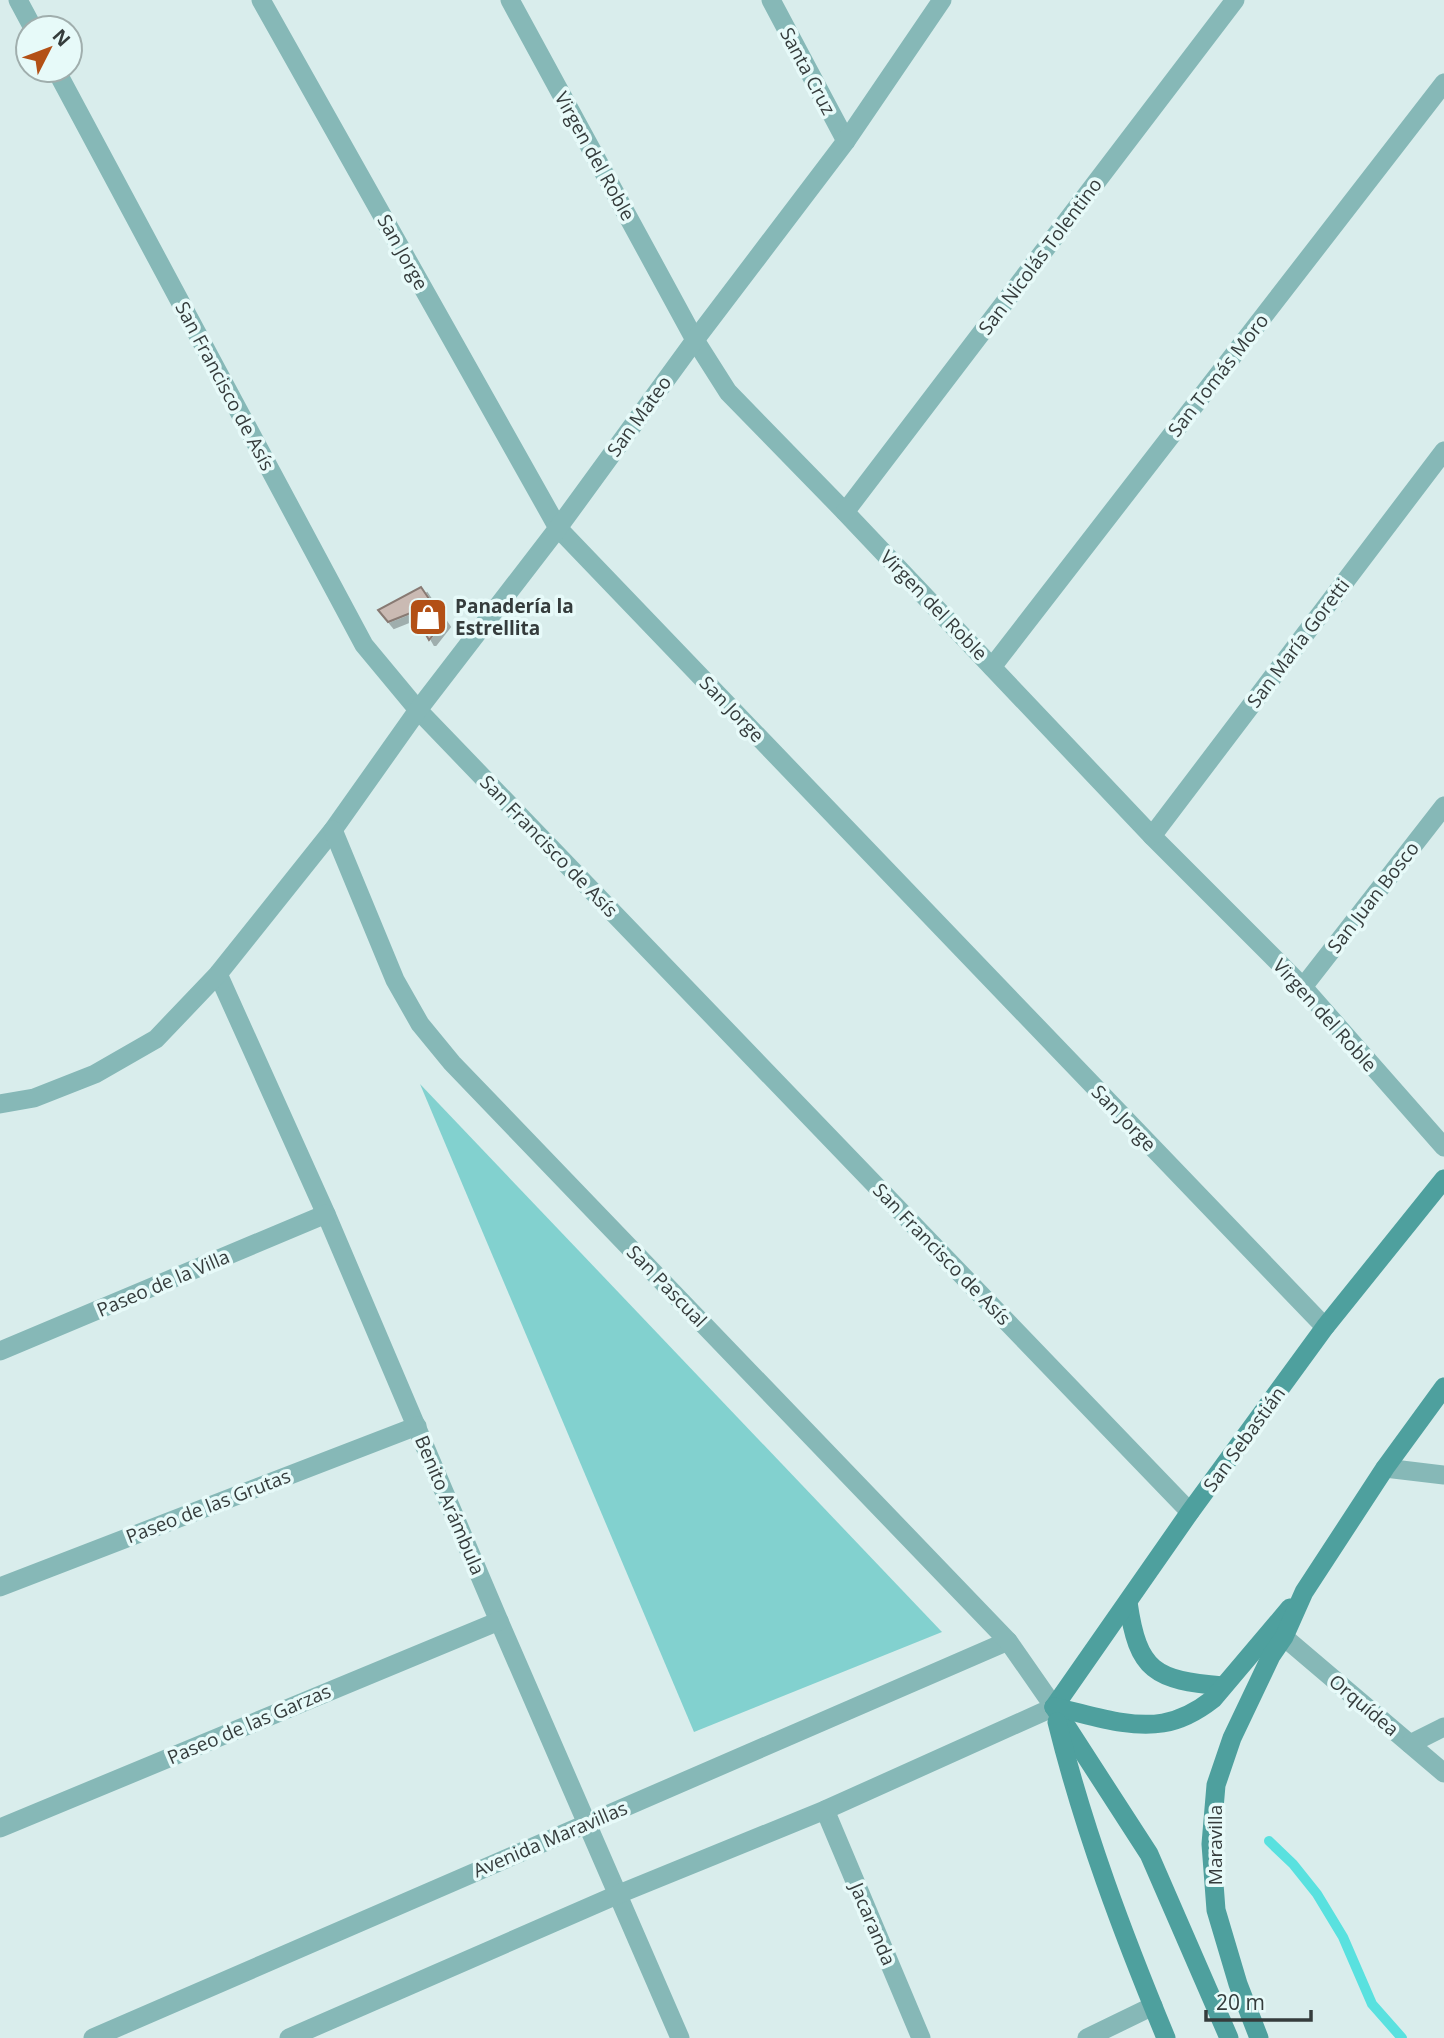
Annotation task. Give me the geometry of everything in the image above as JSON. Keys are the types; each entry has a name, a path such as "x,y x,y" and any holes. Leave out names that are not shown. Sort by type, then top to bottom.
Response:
{"main road":[{"name":"San Sebastián","path":"1054,1707 1190,1512 1325,1327 1444,1179"},
{"path":"1054,1707 1129,1723 1164,1723 1200,1709 1213,1699 1304,1592 1385,1468 1444,1387"},
{"path":"1284,1637 1304,1592"},
{"path":"1128,1602 1136,1646 1147,1662 1162,1674 1186,1683 1223,1686"},
{"name":"Maravilla","path":"1259,2038 1238,1984 1216,1909 1211,1844 1216,1785 1232,1738 1271,1656 1284,1637"},
{"path":"1054,1707 1095,1857 1167,2038"},
{"path":"1054,1707 1149,1854 1230,2038"}],"street":[{"name":"San Jorge","path":"261,0 558,528 1325,1327"},
{"name":"Virgen del Roble","path":"510,0 695,340 728,391 1152,836 1303,988 1444,1147"},
{"name":"Santa Cruz","path":"771,0 846,141"},
{"name":"San Mateo","path":"0,1104 34,1098 95,1074 156,1039 218,974 333,830 418,710 558,528 695,340 846,141 942,0"},
{"name":"San Nicolás Tolentino","path":"845,512 1235,0"},
{"name":"San Tomás Moro","path":"992,667 1444,83"},
{"name":"San Francisco de Asís","path":"63,84 364,645 418,710 1190,1512"},
{"name":"San María Goretti","path":"1152,836 1444,451"},
{"name":"San Juan Bosco","path":"1303,988 1444,806"},
{"name":"San Pascual","path":"333,830 395,980 420,1024 452,1063 1007,1641 1054,1707"},
{"name":"Benito Arámbula","path":"218,974 326,1214 680,2038"},
{"name":"Paseo de la Villa","path":"0,1351 326,1214"},
{"name":"Paseo de las Grutas","path":"0,1587 417,1426"},
{"path":"1385,1468 1444,1475"},
{"name":"Paseo de las Garzas","path":"0,1828 499,1620"},
{"name":"Orquídea","path":"1284,1637 1444,1773"},
{"name":"Avenida Maravillas","path":"93,2038 1007,1641"},
{"path":"289,2038 619,1894 825,1810 1054,1707"},
{"path":"1410,1744 1444,1727"},
{"name":"Jacaranda","path":"825,1810 920,2038"},
{"path":"1087,2038 1153,2006"}],"shaded area":[{"path":"420,1084 942,1632 694,1732"}],"building":[{"name":"Panadería la Estrellita","path":"421,587 444,621 429,640 413,612 388,622 378,610"}],"waterway":[{"path":"1269,1841 1293,1864 1317,1894 1343,1937 1372,2004 1402,2038"}],"place":[{"name":"Panadería la Estrellita","path":"428,617"}]}
